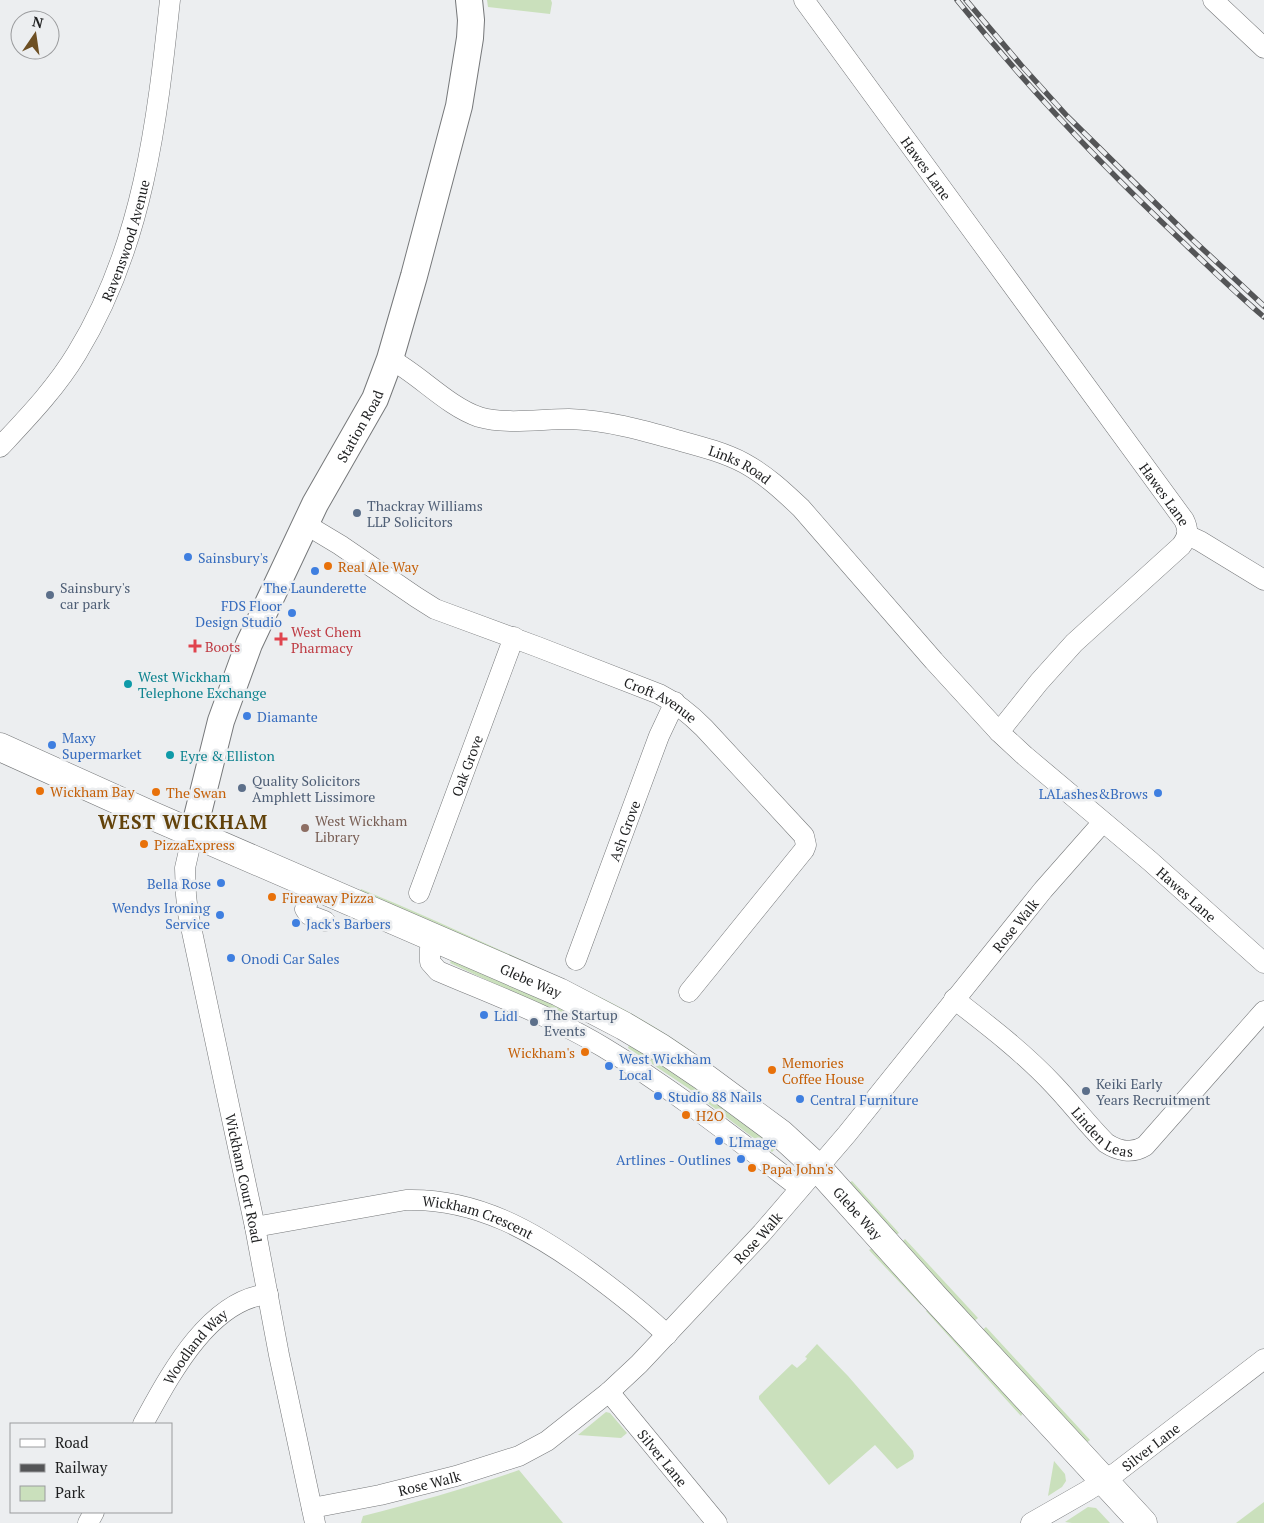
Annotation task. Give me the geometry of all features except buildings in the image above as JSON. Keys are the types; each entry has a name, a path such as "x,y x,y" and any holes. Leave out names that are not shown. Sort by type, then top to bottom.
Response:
{"highway":[{"name":"Glebe Way","path":"0,747 193,833 527,977 592,1008 649,1040 722,1089 786,1138 818,1168 1143,1523"}],"main road":[{"name":"Station Road","path":"193,833 221,721 235,679 259,621 305,524 376,398 390,359 460,106 470,38 469,0"}],"street":[{"name":"Ravenswood Avenue","path":"0,447 43,401 70,363 103,306 121,263 142,190 154,134 170,0"},
{"name":"Hawes Lane","path":"804,0 1184,520 1188,531 1182,546 1085,632 1062,656 1038,682 999,732 1150,861 1264,962"},
{"path":"1213,0 1262,42"},
{"name":"Links Road","path":"390,359 461,408 478,416 495,420 574,420 608,424 648,432 715,451 736,459 754,469 780,488 806,513 934,661 999,732"},
{"name":"Croft Avenue","path":"305,524 334,541 426,603 449,614 514,637 675,702 704,728 804,836 806,840 804,850 688,992"},
{"path":"1187,536 1200,541 1264,580"},
{"name":"Oak Grove","path":"419,893 514,637"},
{"name":"Ash Grove","path":"576,960 659,736 675,702"},
{"name":"Rose Walk","path":"313,1516 425,1485 519,1456 547,1441 609,1392 667,1335 736,1261 818,1168 1043,890 1103,822"},
{"name":"Wickham Court Road","path":"193,833 185,868 188,914 255,1227 313,1516"},
{"path":"315,885 306,909 309,915 325,922"},
{"name":"Glebe Way","path":"434,937 430,949 430,962 438,971 543,1016 602,1047 674,1092 800,1188"},
{"name":"Linden Leas","path":"954,999 1037,1068 1106,1143 1115,1149 1129,1151 1139,1150 1145,1146 1264,1011"},
{"path":"579,1034 592,1008"},
{"name":"Wickham Crescent","path":"255,1227 406,1200 429,1200 460,1206 500,1218 530,1232 619,1293 667,1335"},
{"name":"Woodland Way","path":"144,1423 176,1367 198,1338 219,1317 236,1304 253,1296 268,1294"},
{"name":"Silver Lane","path":"1031,1523 1104,1480 1264,1360"},
{"name":"Silver Lane","path":"609,1392 717,1523"}],"green space":[{"path":"487,0 551,0 552,3 550,14 488,7"},
{"path":"361,889 520,959 620,1008 680,1043 758,1101 359,892"},
{"path":"452,958 566,1011 564,1016 450,963"},
{"path":"630,1043 722,1105 769,1142 775,1149 772,1152 688,1088 628,1048"},
{"path":"852,1181 899,1233 894,1236 849,1183"},
{"path":"905,1239 978,1318 973,1322 901,1243"},
{"path":"874,1247 923,1301 921,1305 869,1250"},
{"path":"930,1308 1024,1412 1021,1416 926,1311"},
{"path":"986,1327 1090,1440 1086,1443 981,1331"},
{"path":"817,1344 848,1376 913,1451 913,1459 897,1469 875,1445 829,1485 759,1399 759,1396 792,1364 797,1368 806,1360 807,1358 805,1357"},
{"path":"606,1412 610,1413 627,1433 621,1438 578,1435"},
{"path":"1054,1461 1065,1474 1066,1481 1062,1487 1048,1496"},
{"path":"519,1470 563,1523 361,1523 363,1516 461,1489"},
{"path":"1264,1502 1264,1523 1236,1523"},
{"path":"1088,1507 1096,1508 1110,1523 1065,1522"}],"railway":[{"path":"957,0 1011,64 1096,157 1155,216 1264,317"},
{"path":"966,0 1067,116 1193,240 1264,306"}],"place":[{"name":"Thackray Williams LLP Solicitors","path":"357,513"},
{"name":"Sainsbury's","path":"188,557"},
{"name":"Real Ale Way","path":"328,566"},
{"name":"The Launderette","path":"315,571"},
{"name":"Sainsbury's car park","path":"50,595"},
{"name":"FDS Floor Design Studio","path":"292,613"},
{"name":"West Chem Pharmacy","path":"281,639"},
{"name":"Boots","path":"195,646"},
{"name":"West Wickham Telephone Exchange","path":"128,684"},
{"name":"Diamante","path":"247,716"},
{"name":"Maxy Supermarket","path":"52,745"},
{"name":"Eyre & Elliston","path":"170,755"},
{"name":"Quality Solicitors Amphlett Lissimore","path":"242,788"},
{"name":"Wickham Bay","path":"40,791"},
{"name":"The Swan","path":"156,792"},
{"name":"LALashes&Brows","path":"1158,793"},
{"name":"West Wickham Library","path":"305,828"},
{"name":"PizzaExpress","path":"144,844"},
{"name":"Bella Rose","path":"221,883"},
{"name":"Fireaway Pizza","path":"272,897"},
{"name":"Wendys Ironing Service","path":"220,915"},
{"name":"Jack's Barbers","path":"296,923"},
{"name":"Onodi Car Sales","path":"231,958"},
{"name":"Lidl","path":"484,1015"},
{"name":"The Startup Events","path":"534,1022"},
{"name":"Wickham's","path":"585,1052"},
{"name":"West Wickham Local","path":"609,1066"},
{"name":"Memories Coffee House","path":"772,1070"},
{"name":"Keiki Early Years Recruitment","path":"1086,1091"},
{"name":"Studio 88 Nails","path":"658,1096"},
{"name":"Central Furniture","path":"800,1099"},
{"name":"H2O","path":"686,1115"},
{"name":"L'Image","path":"719,1141"},
{"name":"Artlines - Outlines","path":"741,1159"},
{"name":"Papa John's","path":"752,1168"}],"district":[{"name":"WEST WICKHAM","path":"183,821"}]}
